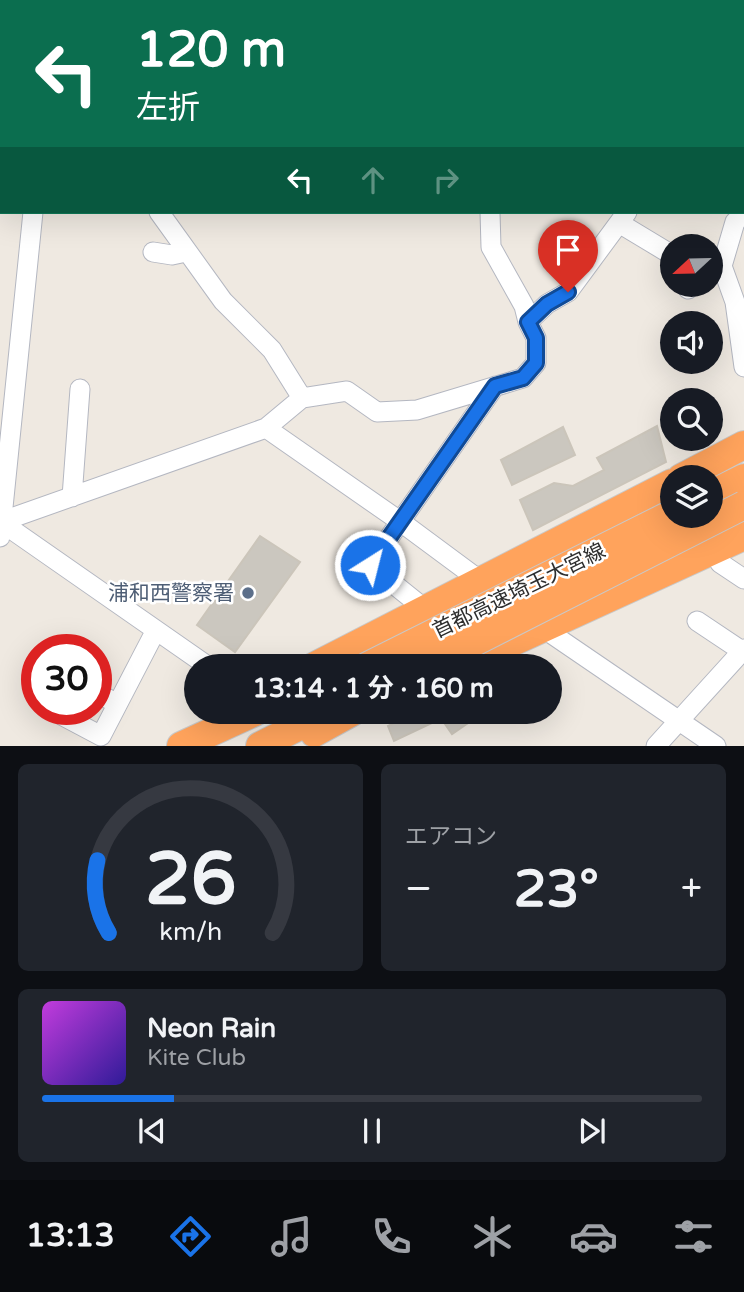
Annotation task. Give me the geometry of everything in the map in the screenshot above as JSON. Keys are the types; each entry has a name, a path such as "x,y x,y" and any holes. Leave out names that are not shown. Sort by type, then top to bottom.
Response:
{"highway":[{"path":"706,465 744,445"},
{"path":"723,491 744,481"},
{"path":"339,654 660,488"},
{"path":"723,507 744,496"},
{"name":"首都高速埼玉大宮線","path":"454,654 744,505"},
{"name":"首都高速埼玉大宮線","path":"392,654 660,520"},
{"path":"461,654 508,635 744,520"},
{"path":"383,654 660,524"},
{"path":"453,654 684,528"},
{"path":"486,654 744,536"},
{"path":"194,744 216,724"},
{"path":"194,744 233,724"},
{"path":"194,744 245,724"},
{"path":"311,734 330,724"},
{"path":"260,746 311,734 333,724"}],"street":[{"path":"0,527 33,214"},
{"path":"160,214 223,302 272,350 302,398"},
{"path":"0,527 72,497 266,428 302,398 347,391 377,412 417,410 523,378 536,363 536,338 524,306 491,247 490,214"},
{"path":"723,252 735,222 743,214"},
{"path":"528,322 547,304 568,292 623,217 660,246"},
{"path":"153,252 172,255 186,252"},
{"path":"723,281 735,302 744,367"},
{"path":"426,610 370,565 495,386"},
{"path":"72,497 80,389"},
{"path":"266,428 482,582"},
{"path":"0,527 190,654"},
{"path":"717,557 720,563 744,579"},
{"path":"656,746 743,650 697,621"},
{"path":"543,628 716,746"},
{"path":"112,714 156,630"},
{"path":"112,701 117,704"},
{"path":"80,725 101,736 106,725"}],"building":[{"path":"657,426 660,451 663,451 666,462 533,530 520,500 554,483 573,486 604,470 597,458"},
{"path":"563,427 575,455 512,485 501,460"},
{"name":"浦和西警察署","path":"260,536 300,562 235,652 197,625"},
{"path":"392,724 430,724 394,741 388,726"},
{"path":"445,724 467,724 452,734"}],"place":[{"name":"浦和西警察署","path":"248,593"}],"route":[{"path":"370,565 495,386 523,378 536,363 536,338 528,322 547,304 568,292"}]}
